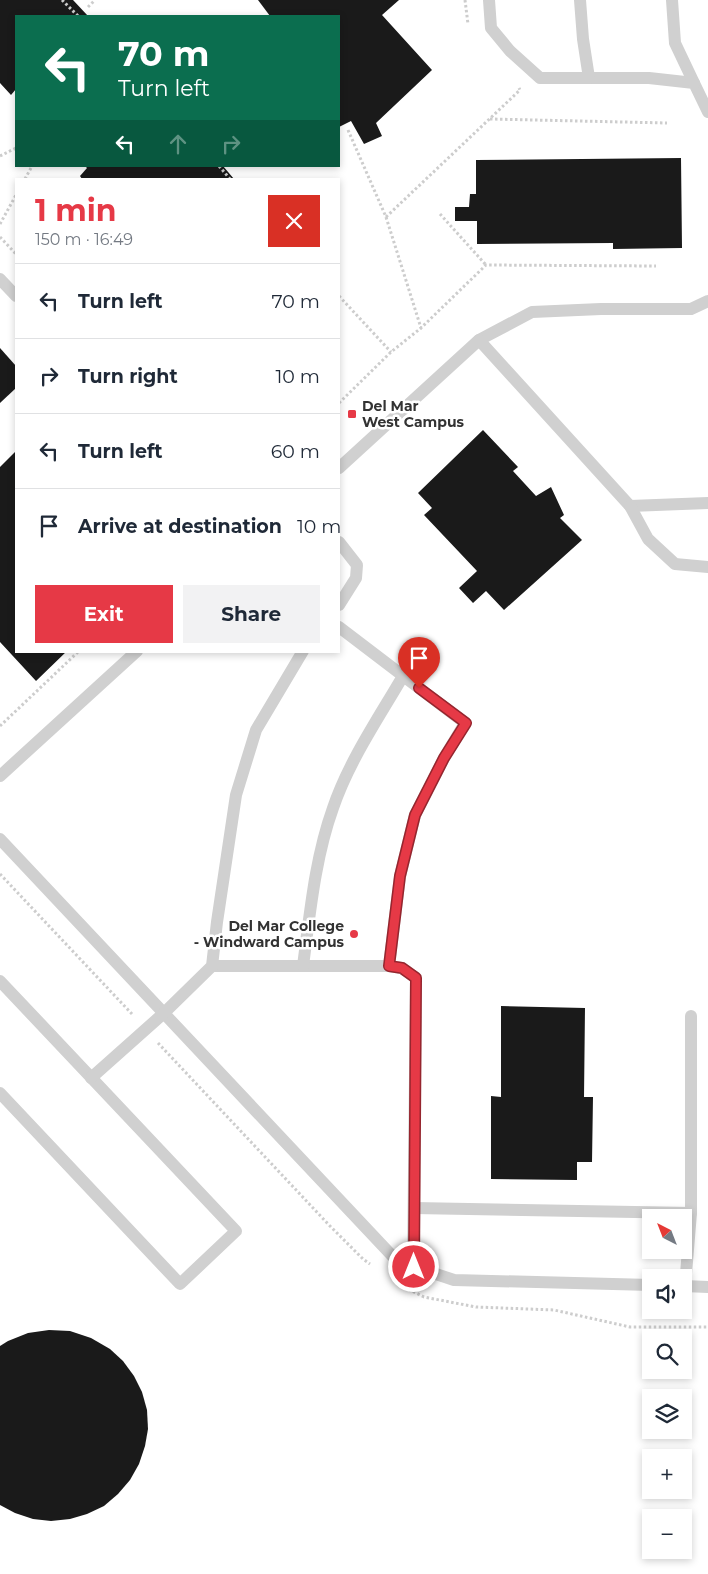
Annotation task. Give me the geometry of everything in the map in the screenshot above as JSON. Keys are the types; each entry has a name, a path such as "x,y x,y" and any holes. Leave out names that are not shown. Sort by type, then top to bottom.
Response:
{"lane":[{"path":"488,0 491,28 510,51 540,78 649,78 694,83"},
{"path":"580,0 589,78"},
{"path":"672,0 675,43 708,112"},
{"path":"0,279 15,295"},
{"path":"340,467 479,340 532,312 601,309 691,309 708,301"},
{"path":"479,340 630,506 648,539 675,564 708,566"},
{"path":"630,506 708,503"},
{"path":"340,543 357,565 356,578 340,603"},
{"path":"340,628 466,723 444,758 415,815 400,876 389,966"},
{"path":"0,776 135,653"},
{"path":"92,1078 164,1013 212,966 236,795 256,730 302,653"},
{"path":"303,966 316,870 333,808 356,757 403,676"},
{"path":"0,839 397,1261 454,1280 642,1285"},
{"path":"212,966 389,966 402,968 416,978 414,1267"},
{"path":"0,981 236,1231 180,1284 0,1093"},
{"path":"691,1016 691,1209"},
{"path":"414,1208 642,1212"},
{"path":"692,1286 708,1287"}],"path":[{"path":"62,0 77,15"},
{"path":"88,7 95,0"},
{"path":"466,0 469,27"},
{"path":"386,217 520,90 514,84"},
{"path":"489,119 667,123"},
{"path":"348,130 386,217 420,328"},
{"path":"0,156 15,148"},
{"path":"220,167 229,178"},
{"path":"0,224 15,197"},
{"path":"440,214 486,265"},
{"path":"0,237 15,253"},
{"path":"340,402 391,352 420,328 486,265 656,266"},
{"path":"340,297 391,352"},
{"path":"0,726 77,653"}],"building":[{"path":"0,0 73,0 87,15 15,15 15,90 11,95 0,83"},
{"path":"258,0 399,0 382,15 432,70 376,123 382,136 364,144 351,121 340,126 340,15 269,15"},
{"path":"681,158 682,248 613,249 613,243 477,244 477,221 455,221 455,207 469,207 470,194 476,194 476,160"},
{"path":"224,167 233,178 81,178 80,176 87,168"},
{"path":"0,348 15,365 15,389 0,403"},
{"path":"483,430 518,467 513,471 536,496 551,487 564,515 560,518 582,540 504,610 486,591 473,603 459,588 477,571 424,515 432,508 418,493"},
{"path":"15,452 15,653 65,653 36,681 0,642 0,467"},
{"path":"501,1006 585,1008 584,1097 593,1097 592,1162 577,1162 577,1180 491,1179 491,1096 501,1097"},
{"path":"49,1330 70,1331 91,1338 110,1349 123,1361 134,1376 142,1392 147,1410 148,1429 139,1464 130,1480 118,1494 104,1506 87,1514 70,1519 51,1521 33,1519 15,1513 0,1505 0,1346 28,1333"}],"place":[{"name":"Del Mar West Campus","path":"352,414"},
{"name":"Del Mar College - Windward Campus","path":"354,934"}],"route":[{"path":"414,1267 416,978 402,968 389,966 400,876 415,815 444,758 466,723 419,688"}]}
